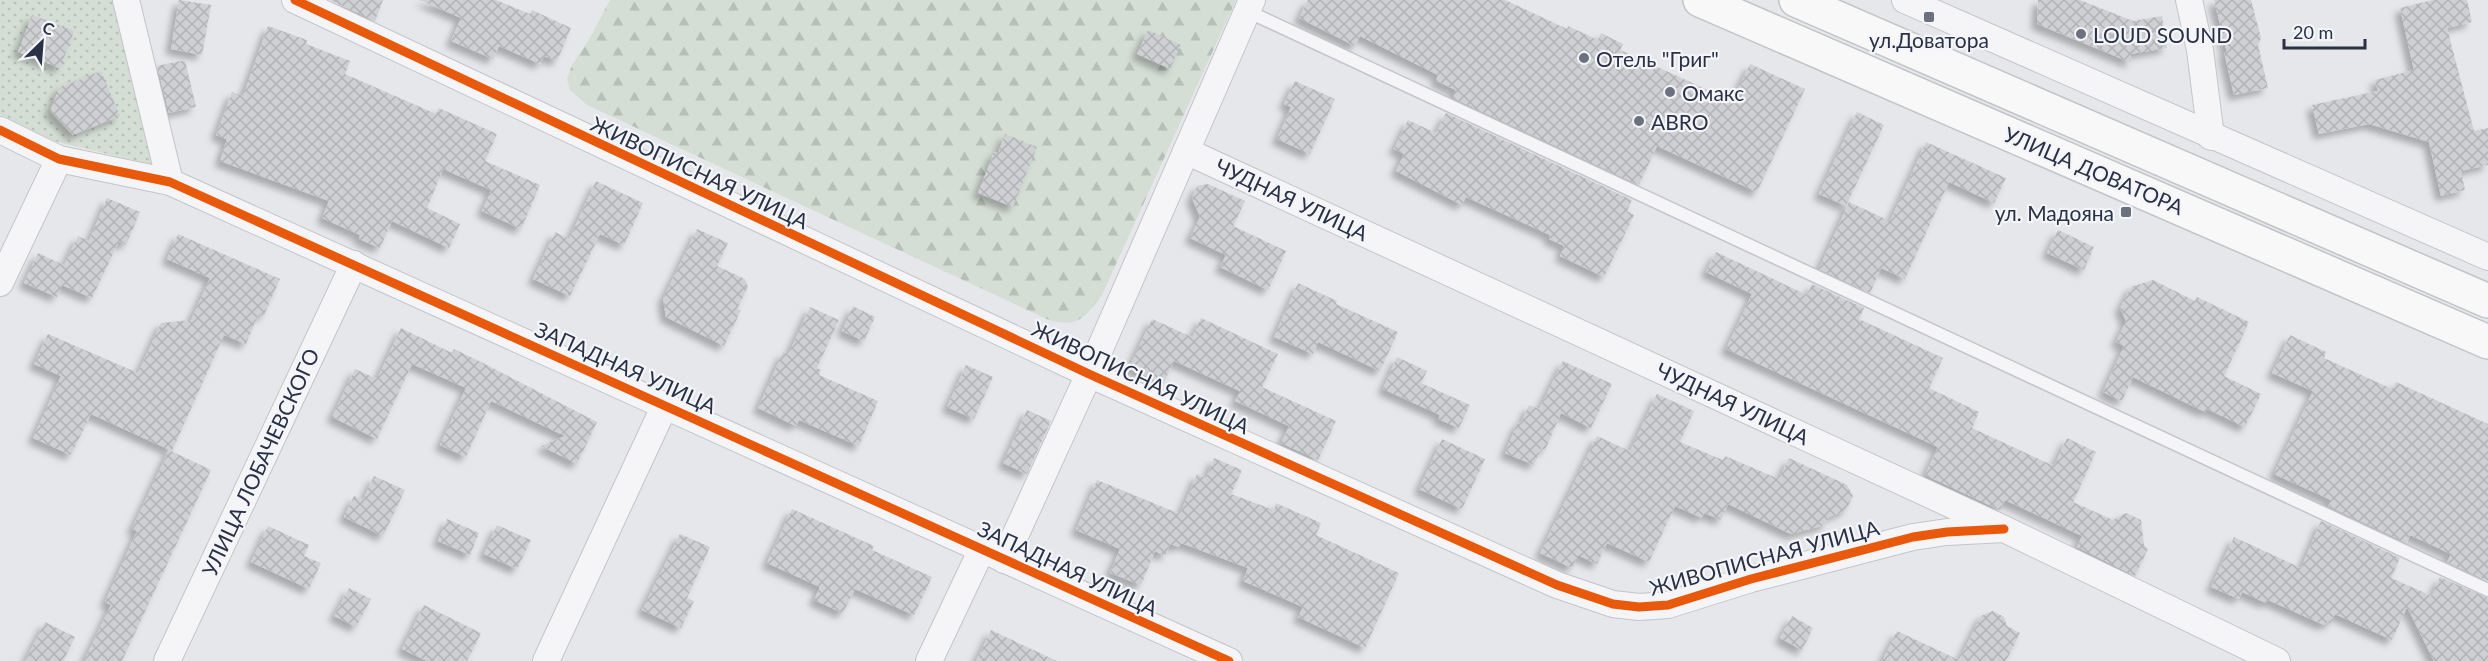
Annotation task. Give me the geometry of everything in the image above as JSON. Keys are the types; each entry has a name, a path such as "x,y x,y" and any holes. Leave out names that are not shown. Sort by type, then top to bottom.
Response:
{"main road":[{"name":"УЛИЦА ДОВАТОРА","path":"1700,0 2488,342"},
{"name":"УЛИЦА ДОВАТОРА","path":"1796,0 2488,301"}],"street":[{"path":"126,0 170,182"},
{"name":"ЖИВОПИСНАЯ УЛИЦА","path":"295,0 1089,374 1557,585 1613,604 1639,608 1668,605 1751,579 1913,537 1947,532 2004,529"},
{"path":"1905,0 2211,137 2488,257"},
{"path":"2189,0 2200,50 2211,137"},
{"path":"929,661 993,554 1089,374 1249,6"},
{"name":"ЗАПАДНАЯ УЛИЦА","path":"0,130 59,159 170,182 1229,661"},
{"name":"ЧУДНАЯ УЛИЦА","path":"1186,151 2004,529 2277,661"},
{"path":"0,283 59,159"},
{"name":"УЛИЦА ЛОБАЧЕВСКОГО","path":"167,661 354,264"},
{"path":"546,661 665,405"}],"lane":[{"path":"1249,6 2488,590"}],"green space":[{"path":"0,0 130,0 166,168 54,141 0,115"},
{"path":"610,0 1236,0 1102,295 1091,310 1080,319 1067,323 1049,320 587,105 570,90 567,79 572,65 590,38"}],"building":[{"path":"179,0 211,5 202,55 171,49"},
{"path":"330,0 383,0 375,21"},
{"path":"420,0 496,0 530,14 532,10 571,28 557,61 544,56 540,64 499,46 493,59 451,41 461,18"},
{"path":"1308,0 1505,0 1567,29 1568,26 1598,40 1601,33 1623,44 1620,50 1732,101 1750,64 1805,89 1757,192 1657,146 1639,185 1453,98 1456,90 1436,81 1438,75 1360,36 1355,46 1299,18"},
{"path":"2038,0 2080,0 2133,21 2162,16 2167,48 2130,54 2132,63 2037,24"},
{"path":"2214,0 2251,0 2261,38 2258,45 2268,88 2234,95 2224,52 2227,52"},
{"path":"2433,0 2467,0 2472,22 2447,28 2474,131 2488,128 2488,165 2461,171 2465,190 2441,196 2429,142 2369,124 2319,134 2312,105 2378,91 2375,80 2414,70 2400,8"},
{"path":"32,15 74,31 60,68 18,52"},
{"path":"268,26 307,40 306,44 350,61 345,74 436,114 439,108 497,134 485,161 540,185 521,229 482,211 491,190 443,169 427,208 460,224 449,248 392,221 380,248 359,239 360,235 322,218 329,201 220,161 227,139 216,135 232,92 243,96"},
{"path":"1148,30 1181,45 1170,69 1137,54"},
{"path":"185,60 196,107 169,113 157,66"},
{"path":"101,71 120,116 73,135 50,111 59,88"},
{"path":"1295,81 1335,99 1310,154 1277,139 1291,107 1284,104"},
{"path":"1857,112 1884,125 1846,206 1819,194"},
{"path":"1446,113 1632,200 1627,211 1634,215 1604,277 1560,256 1564,246 1549,239 1550,235 1466,197 1462,205 1396,171 1404,154 1394,149 1408,120 1436,133"},
{"path":"1005,134 1037,147 1013,207 978,193 994,152 998,153"},
{"path":"1926,142 2006,178 1994,203 1949,182 1905,279 1881,268 1870,293 1819,269 1849,202 1890,221"},
{"path":"596,181 643,203 624,245 600,234 570,296 533,279 555,232 569,239"},
{"path":"1208,184 1245,201 1233,226 1286,251 1268,290 1220,267 1226,255 1190,238 1200,217 1192,198 1197,186"},
{"path":"107,198 140,212 126,245 119,241 92,298 62,285 57,297 24,283 38,253 64,265 78,236 89,241"},
{"path":"697,229 728,243 717,266 745,279 748,287 737,309 741,310 724,346 666,317 663,299"},
{"path":"2058,230 2094,247 2084,270 2047,253"},
{"path":"178,234 280,279 264,315 258,315 246,344 224,335 172,451 91,414 71,455 33,438 61,376 34,364 48,334 138,373 161,323 191,320 210,278 167,259"},
{"path":"1716,252 1807,295 1812,284 1864,308 1859,319 1943,358 1929,388 1979,412 1972,428 2054,466 2067,438 2096,452 2073,502 2113,520 2126,513 2141,520 2144,545 2148,549 2135,576 2077,547 2082,536 2005,500 2000,510 1925,475 1938,447 1726,349 1752,294 1706,272"},
{"path":"2153,280 2195,301 2197,297 2249,322 2224,376 2261,394 2245,427 2207,409 2205,412 2133,377 2122,401 2103,392 2124,346 2116,342 2126,321 2120,308 2131,287"},
{"path":"1298,283 1337,301 1336,304 1398,332 1380,371 1318,342 1313,354 1274,337"},
{"path":"853,306 875,317 864,341 842,331"},
{"path":"810,307 839,320 817,368 821,370 819,375 878,401 859,446 799,420 796,426 758,408 783,352 788,355"},
{"path":"1201,318 1278,354 1262,387 1336,421 1318,460 1281,443 1289,426 1235,401 1240,391 1174,361 1163,384 1129,368 1152,319 1192,337"},
{"path":"401,328 452,353 454,349 597,422 577,464 541,446 565,436 491,401 466,457 440,445 466,388 412,364 377,439 332,417 355,369 377,379"},
{"path":"2290,335 2326,352 2324,358 2392,389 2396,382 2488,424 2488,581 2447,562 2451,554 2410,535 2407,543 2328,506 2331,500 2274,474 2313,391 2272,373"},
{"path":"1397,357 1427,371 1421,383 1470,405 1459,428 1438,419 1440,415 1383,389"},
{"path":"1563,361 1612,384 1591,428 1561,413 1545,450 1541,448 1534,465 1505,453 1518,422 1521,423 1529,405 1539,409"},
{"path":"966,365 993,377 974,419 947,407"},
{"path":"1657,394 1694,411 1680,442 1723,460 1725,456 1779,479 1789,458 1847,485 1853,496 1846,510 1829,517 1825,525 1791,534 1728,504 1721,520 1704,513 1702,518 1675,506 1649,562 1607,543 1597,564 1578,555 1572,568 1540,553 1597,436 1630,451"},
{"path":"1027,410 1051,421 1027,474 1003,463"},
{"path":"1442,439 1485,459 1462,509 1419,489"},
{"path":"169,450 211,470 122,661 84,661 111,605 105,602 137,531 132,529"},
{"path":"1214,458 1242,470 1231,494 1274,510 1276,503 1321,523 1316,535 1399,573 1365,648 1298,617 1303,607 1243,581 1248,568 1181,543 1179,547 1170,544 1165,556 1155,551 1141,585 1110,573 1120,549 1076,530 1097,480 1180,514 1197,474 1206,478"},
{"path":"374,476 405,490 383,536 344,517 354,496 363,500"},
{"path":"792,509 874,546 872,550 932,577 914,615 855,589 843,613 814,600 820,587 767,563"},
{"path":"447,519 479,533 470,555 438,541"},
{"path":"2321,521 2400,558 2391,578 2432,596 2440,577 2488,598 2488,661 2434,661 2407,607 2392,640 2335,614 2330,624 2326,622 2324,625 2268,600 2266,603 2242,592 2239,599 2211,587 2234,537 2301,568"},
{"path":"497,525 531,540 517,569 484,554"},
{"path":"268,526 309,545 304,556 321,563 309,589 251,562"},
{"path":"680,534 710,547 687,598 694,601 681,628 642,610"},
{"path":"349,588 371,599 356,627 334,616"},
{"path":"424,605 481,633 467,661 427,661 402,649"},
{"path":"1993,611 2004,617 2007,626 2020,633 2006,661 1882,661 1897,631 1959,660 1981,616"},
{"path":"1792,616 1813,628 1802,650 1780,638"},
{"path":"45,622 75,637 63,661 25,661"},
{"path":"991,630 1057,661 976,661"}],"cycle path":[{"path":"295,0 1089,374 1557,585 1613,604 1639,607 1668,605 1751,579 1913,537 1947,532 2004,529"},
{"path":"0,130 59,159 170,182 1229,661"}],"place":[{"name":"ул.Доватора","path":"1929,17"},
{"name":"LOUD SOUND","path":"2081,34"},
{"name":"Отель \"Григ\"","path":"1584,58"},
{"name":"Омакс","path":"1670,92"},
{"name":"ABRO","path":"1639,121"},
{"name":"ул. Мадояна","path":"2126,212"}]}
